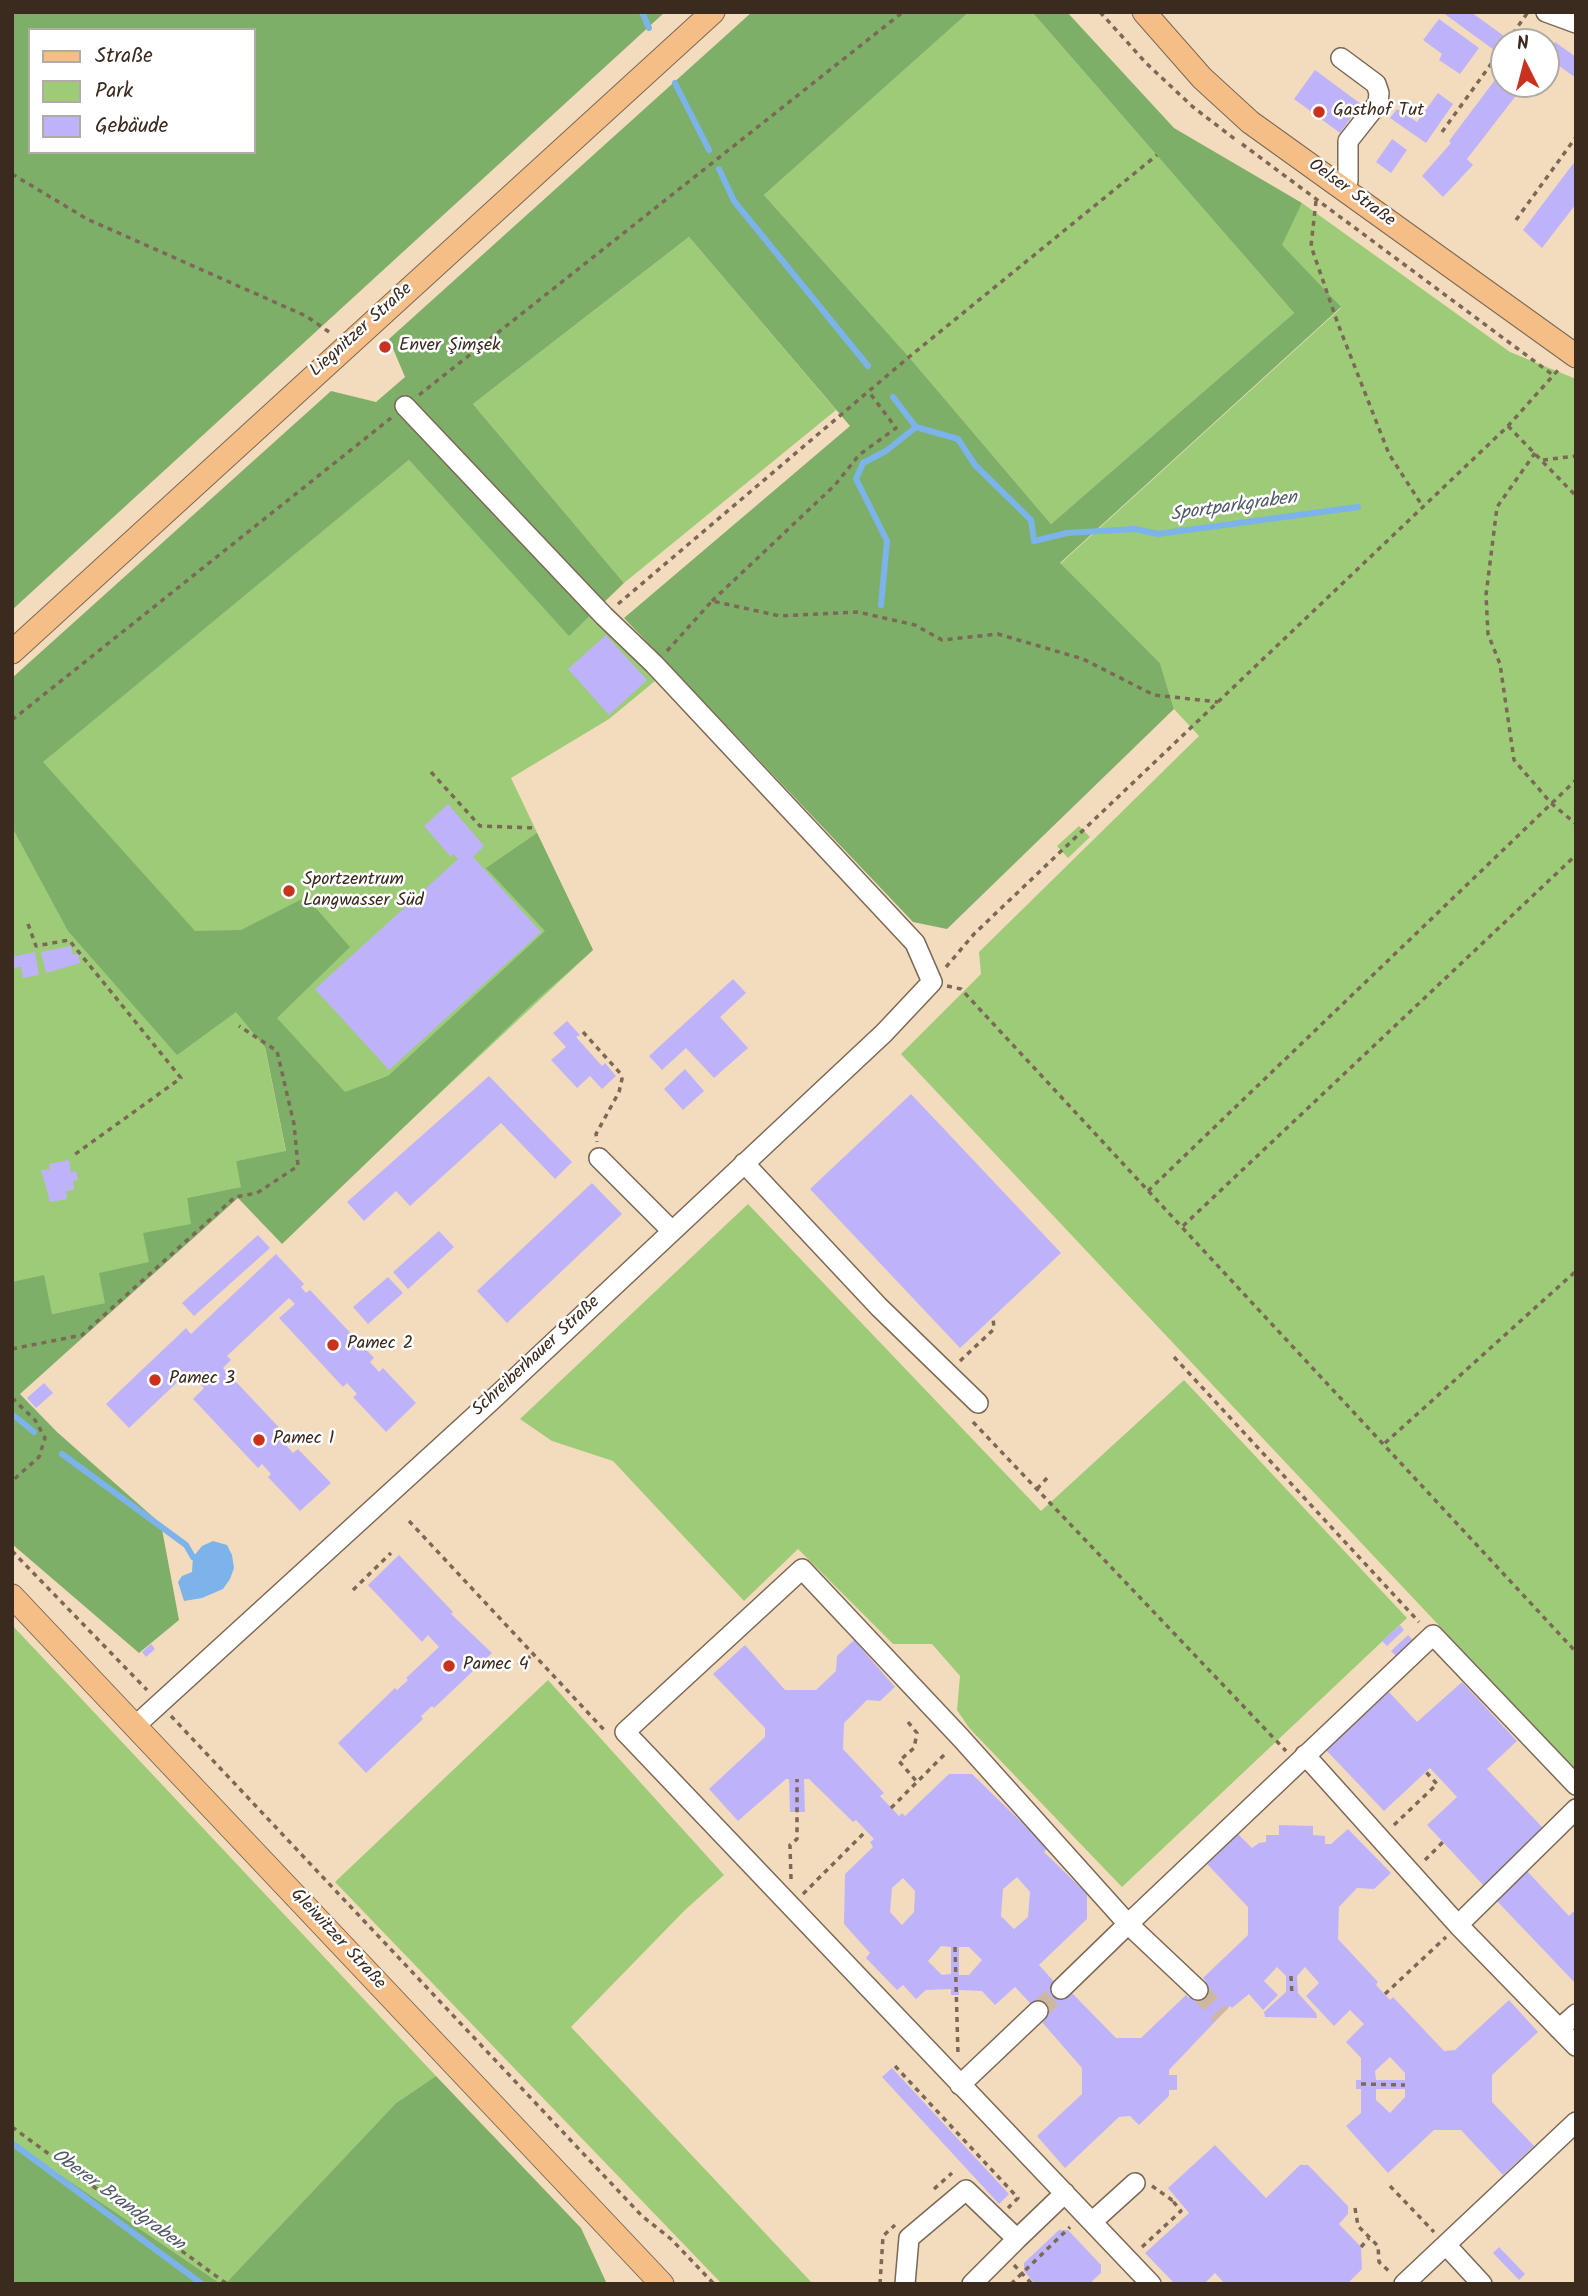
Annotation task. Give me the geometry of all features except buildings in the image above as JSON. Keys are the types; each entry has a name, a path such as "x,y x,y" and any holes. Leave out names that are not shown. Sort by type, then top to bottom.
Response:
{"main road":[{"name":"Liegnitzer Straße","path":"12,652 713,12"},
{"name":"Oelser Straße","path":"1143,12 1226,102 1574,354"},
{"name":"Gleiwitzer Straße","path":"12,1596 662,2284"}],"street":[{"path":"1546,12 1576,23"},
{"path":"1341,58 1376,84 1379,93 1378,103 1348,141 1348,181 1343,188"},
{"path":"405,407 604,616 654,664 915,943 932,982"},
{"name":"Schreiberhauer Straße","path":"135,1726 672,1231 884,1033 932,982"},
{"path":"599,1158 672,1231"},
{"path":"744,1163 879,1307 978,1403"},
{"path":"1151,2284 625,1732 802,1569 961,1738 1128,1924 1196,1989"},
{"path":"1061,1989 1433,1635 1576,1785"},
{"path":"1301,1759 1576,2046"},
{"path":"1458,1925 1576,1809"},
{"path":"960,2085 1038,2011"},
{"path":"1559,2029 1576,2014"},
{"path":"1399,2280 1446,2245 1576,2122"},
{"path":"1089,2217 1135,2183"},
{"path":"905,2284 909,2238 967,2190 996,2219 1010,2246"},
{"path":"972,2284 1065,2193"},
{"path":"1446,2245 1482,2284"}],"path":[{"path":"12,720 903,12"},
{"path":"1517,28 1529,12"},
{"path":"1443,132 1490,67"},
{"path":"1516,220 1576,137"},
{"path":"604,616 909,357 1157,155"},
{"path":"12,174 87,219 306,316 348,344"},
{"path":"1316,201 1311,246 1338,324 1389,454 1423,507"},
{"path":"1574,354 1508,426 974,934 932,982 961,989 1385,1443 1575,1653"},
{"path":"654,664 712,601 835,485 859,455 896,429 869,392"},
{"path":"1508,426 1576,496"},
{"path":"1535,453 1497,507 1486,595 1488,634 1500,664 1514,760 1552,803 1576,824"},
{"path":"1543,461 1576,456"},
{"path":"712,601 780,616 858,612 915,625 942,640 998,634 1083,659 1154,695 1218,702"},
{"path":"431,772 480,827 536,828"},
{"path":"1148,1191 1576,780"},
{"path":"1183,1227 1576,855"},
{"path":"28,924 36,946 69,940 181,1078 74,1155"},
{"path":"12,1349 82,1335 235,1197 257,1193 298,1166 294,1124 277,1051 239,1026"},
{"path":"583,1032 620,1073 622,1079 619,1093 596,1134 599,1158"},
{"path":"1385,1443 1576,1271"},
{"path":"1174,1357 1433,1635"},
{"path":"12,1398 35,1420 46,1438 39,1457 12,1481"},
{"path":"1047,1478 1036,1490 1301,1759"},
{"path":"409,1521 606,1732 625,1732"},
{"path":"12,1550 161,1704 622,2196 671,2239 714,2284"},
{"path":"353,1590 391,1553"},
{"path":"518,1665 534,1654"},
{"path":"908,1721 917,1733 914,1748 899,1761 917,1782"},
{"path":"891,1808 961,1738"},
{"path":"1381,1840 1437,1784 1426,1772"},
{"path":"791,1906 790,1845 797,1839 797,1779"},
{"path":"791,1906 866,1831"},
{"path":"1411,1873 1443,1842"},
{"path":"1385,1994 1458,1925"},
{"path":"956,1947 954,1995 960,2085"},
{"path":"1291,1976 1292,1996"},
{"path":"895,2066 1018,2198 996,2219"},
{"path":"1361,2084 1405,2085"},
{"path":"12,2127 228,2284"},
{"path":"1390,2186 1446,2245"},
{"path":"1128,2259 1181,2211 1173,2198 1156,2189"},
{"path":"1355,2207 1358,2226 1378,2246 1379,2262 1399,2280"},
{"path":"1011,2284 1089,2217"},
{"path":"1361,2247 1370,2238"},
{"path":"1010,2246 1022,2273 1032,2284"}],"green space":[{"path":"12,12 665,12 12,610"},
{"path":"752,12 969,12 764,195 909,357 1051,524 1294,313 1032,12 1067,12 1174,128 1302,203 1282,245 1341,307 1060,563 1160,663 1174,709 947,929 913,922 624,618 850,426 689,237 473,404 624,583 569,636 409,460 43,762 195,931 241,930 306,897 350,947 277,1018 345,1092 388,1076 545,931 486,868 537,833 593,950 532,1004 282,1244 238,1198 20,1394 57,1432 161,1524 179,1620 139,1653 12,1544 12,1282 44,1275 52,1314 105,1303 99,1273 149,1262 143,1233 191,1224 187,1198 241,1187 236,1161 286,1151 265,1047 236,1012 177,1055 68,931 12,827 12,678 331,391 376,402 405,377 389,339"},
{"path":"969,12 1032,12 1294,313 1051,524 909,357 764,195"},
{"path":"1302,203 1510,352 1576,379 1576,1771 901,1054 981,974 979,952 1199,736 1174,709 1160,663 1060,564 1341,308 1281,245"},
{"path":"689,237 836,410 624,583 473,404"},
{"name":"Sportzentrum Langwasser Süd","path":"409,460 569,635 593,613 655,681 609,719 511,778 593,950 390,1140 265,1048 286,1152 236,1161 242,1187 187,1198 192,1224 106,1303 52,1314 12,1282 12,787"},
{"path":"1079,826 1090,837 1068,858 1057,846"},
{"path":"748,1204 1041,1511 1184,1380 1407,1618 1122,1887 970,1729 957,1710 960,1676 932,1644 893,1644 798,1549 744,1601 613,1461 552,1441 520,1419"},
{"path":"12,1625 436,2076 396,2103 225,2284 221,2284 12,2142"},
{"path":"548,1680 724,1875 685,1910 571,2027 813,2284 722,2284 335,1882"},
{"path":"436,2076 581,2228 607,2284 225,2284 396,2103"},
{"path":"12,2142 221,2284 12,2284"}],"water":[{"path":"213,1541 227,1545 232,1555 234,1568 230,1579 223,1589 202,1598 184,1601 178,1582 182,1576 192,1572 193,1557 202,1546"}],"waterway":[{"name":"Sportparkgraben","path":"642,12 649,28"},
{"name":"Sportparkgraben","path":"675,83 709,150"},
{"name":"Sportparkgraben","path":"719,169 734,201 868,366"},
{"name":"Sportparkgraben","path":"893,397 916,427 958,439 975,465 1031,520 1034,541 1067,533 1135,529 1158,534 1358,507"},
{"path":"881,605 887,541 856,479 863,463 886,451 916,427"},
{"path":"12,1414 34,1432"},
{"path":"62,1454 186,1545 193,1557"},
{"name":"Oberer Brandgraben","path":"12,2143 202,2284"}],"tunnel":[{"path":"1038,2011 1061,1989"},
{"path":"1198,1990 1221,2015"}],"place":[{"name":"Gasthof Tut","path":"1319,112"},
{"name":"Enver Şimşek","path":"385,347"},
{"name":"Sportzentrum Langwasser Süd","path":"289,891"},
{"name":"Pamec 2","path":"333,1345"},
{"name":"Pamec 3","path":"155,1380"},
{"name":"Pamec 1","path":"259,1440"},
{"name":"Pamec 4","path":"449,1666"}]}
